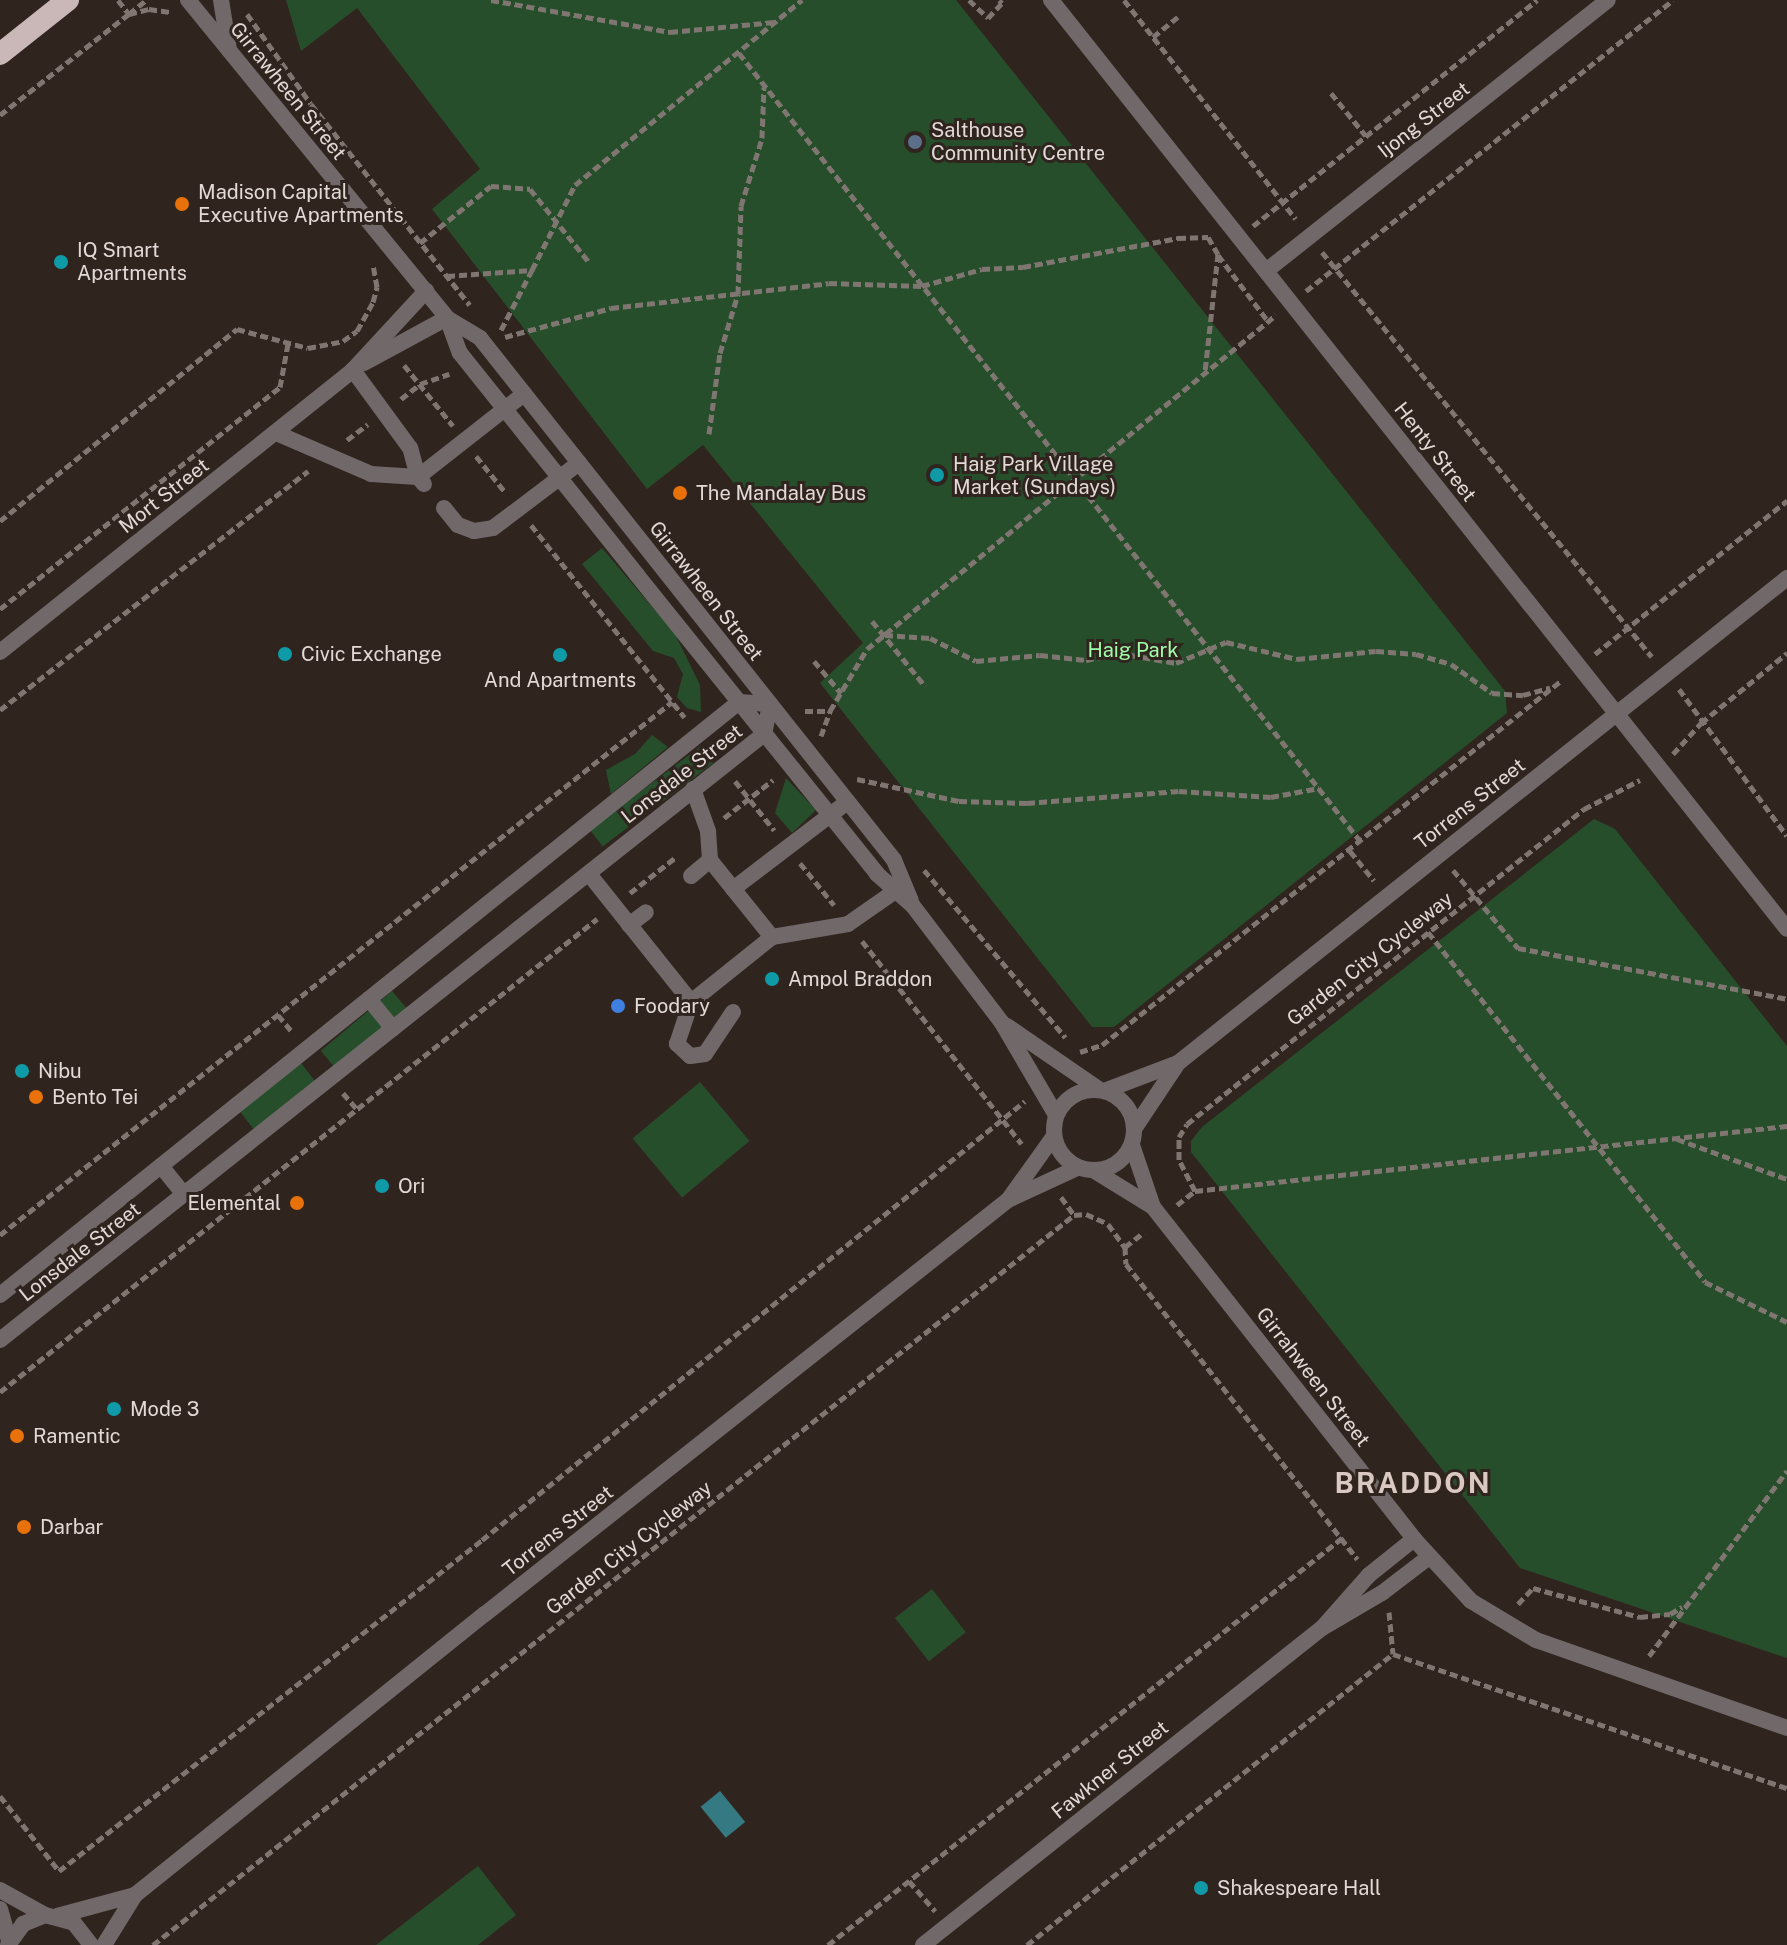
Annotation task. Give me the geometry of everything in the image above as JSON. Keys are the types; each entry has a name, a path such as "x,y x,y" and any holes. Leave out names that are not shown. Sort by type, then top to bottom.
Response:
{"highway":[{"path":"0,54 68,0"}],"street":[{"name":"Girrawheen Street","path":"188,0 426,291 447,318 460,353 764,734 830,815 900,888 1002,1023 1056,1115"},
{"path":"221,0 229,50"},
{"name":"Henty Street","path":"1051,0 1787,929"},
{"name":"Ijong Street","path":"1266,271 1608,0"},
{"name":"Mort Street","path":"0,652 353,370 426,291"},
{"name":"Girrawheen Street","path":"447,318 480,338 770,704 813,748 851,795 894,860 900,888"},
{"name":"Mort Street","path":"353,370 447,318"},
{"path":"353,370 410,448 422,481"},
{"path":"276,433 371,474 422,481 524,394"},
{"path":"444,508 458,525 474,531 493,528 579,463"},
{"name":"Torrens Street","path":"1102,1090 1178,1063 1787,578"},
{"name":"Lonsdale Street","path":"0,1295 739,702 770,704 764,734 0,1340"},
{"path":"693,789 708,831 710,860 772,937"},
{"path":"733,889 830,815 851,795"},
{"path":"691,876 710,860"},
{"path":"589,874 691,1002"},
{"path":"733,1012 710,1051 690,1056 677,1044 691,1002 772,937 848,924 900,888"},
{"path":"629,925 646,912"},
{"path":"369,999 393,1029"},
{"name":"Girrawheen Street","path":"1002,1023 1102,1090"},
{"name":"Torrens Street","path":"1133,1137 1178,1063"},
{"path":"1102,1090 1125,1105 1133,1137 1119,1162 1086,1169 1062,1155 1054,1136 1056,1115 1074,1094 1102,1090"},
{"name":"Torrens Street","path":"104,1945 135,1895 1008,1200 1054,1136"},
{"name":"Girrahween Street","path":"1133,1137 1153,1207 1414,1539 1471,1601 1507,1626 1633,1676 1787,1728"},
{"path":"161,1166 184,1194"},
{"name":"Torrens Street","path":"1008,1200 1086,1169"},
{"name":"Girrahween Street","path":"1086,1169 1153,1207"},
{"name":"Fawkner Street","path":"1322,1628 1334,1609 1414,1539"},
{"name":"Fawkner Street","path":"923,1945 1322,1628 1429,1557"},
{"path":"0,1890 79,1928 91,1945"},
{"name":"Torrens Street","path":"9,1943 23,1924 135,1895"},
{"path":"0,1909 9,1943"}],"path":[{"path":"118,0 129,14"},
{"path":"0,115 146,0"},
{"path":"491,0 670,32 774,22"},
{"path":"802,0 575,185 496,338 551,328 611,308 829,283 922,286 982,269 1051,263 1178,238 1208,237 1218,254 1205,372"},
{"path":"969,0 988,18 1002,3 999,0"},
{"path":"1124,0 1335,268 1628,627"},
{"path":"1239,237 1537,0"},
{"path":"813,748 830,711 867,649 1205,372 1673,0"},
{"path":"1153,37 1178,17"},
{"path":"255,31 311,104"},
{"path":"739,53 1361,842"},
{"path":"709,434 720,353 738,294 741,206 762,138 764,86"},
{"path":"1331,93 1366,136"},
{"path":"420,243 491,186 530,189 589,262"},
{"path":"0,521 237,329 288,344 326,346 357,331 377,287 371,259"},
{"path":"447,276 532,270"},
{"path":"0,609 280,387 288,344"},
{"path":"0,710 420,384 451,374"},
{"path":"916,860 1079,1053 1102,1045 1787,501"},
{"path":"872,621 925,686"},
{"path":"884,635 930,638 976,661 1040,655 1086,660 1119,653 1176,663 1207,646 1226,642 1297,659 1376,651 1416,654 1451,664 1492,693 1523,695 1554,686"},
{"path":"1677,750 1701,723 1787,653"},
{"path":"814,661 841,693"},
{"path":"0,1235 672,702"},
{"path":"792,712 830,711"},
{"path":"1697,711 1701,723 1787,836"},
{"path":"0,1392 790,766"},
{"path":"851,795 844,776 959,801 1027,803 1179,791 1271,797 1319,788"},
{"name":"Garden City Cycleway","path":"1599,1147 1195,1191 1179,1160 1179,1137 1187,1124 1584,809 1635,784"},
{"path":"1350,851 1374,881 1384,872 1396,888"},
{"path":"1439,854 1518,948 1787,999"},
{"path":"1428,932 1705,1282 1787,1322"},
{"path":"0,1796 59,1871 1005,1120"},
{"path":"1599,1147 1787,1126"},
{"path":"1676,1138 1787,1179"},
{"name":"Garden City Cycleway","path":"153,1945 1074,1215 1086,1214 1108,1224 1125,1247 1126,1264 1342,1538 828,1945"},
{"path":"1633,1676 1787,1471"},
{"path":"1507,1626 1533,1588 1640,1617 1670,1614 1687,1605"},
{"path":"1027,1945 1393,1654 1787,1788"}],"green space":[{"name":"Haig Park","path":"286,0 956,0 1505,691 1507,713 1114,1027 1092,1027 820,683 863,643 703,445 647,489 432,209 480,169 357,8 301,51"},
{"path":"602,548 675,634 700,685 701,712 687,708 677,697 683,674 674,658 653,651 582,564"},
{"path":"652,735 668,747 611,794 606,770 635,754"},
{"path":"701,746 714,763 603,846 590,830"},
{"path":"786,778 816,810 792,833 775,813"},
{"path":"1594,819 1615,829 1787,1046 1787,1658 1520,1568 1191,1152 1191,1141 1202,1127"},
{"path":"392,991 407,1009 336,1068 321,1051"},
{"path":"301,1063 316,1082 254,1130 240,1111"},
{"path":"700,1082 749,1141 682,1198 633,1139"},
{"path":"932,1589 966,1632 929,1661 895,1618"},
{"path":"478,1866 516,1915 478,1945 376,1945"}],"water":[{"path":"720,1791 745,1822 726,1838 701,1807"}],"place":[{"name":"Salthouse Community Centre","path":"915,142"},
{"name":"Madison Capital Executive Apartments","path":"182,204"},
{"name":"IQ Smart Apartments","path":"61,262"},
{"name":"Haig Park Village Market (Sundays)","path":"937,475"},
{"name":"The Mandalay Bus","path":"680,493"},
{"name":"Civic Exchange","path":"285,654"},
{"name":"And Apartments","path":"560,655"},
{"name":"Ampol Braddon","path":"772,979"},
{"name":"Foodary","path":"618,1006"},
{"name":"Nibu","path":"22,1071"},
{"name":"Bento Tei","path":"36,1097"},
{"name":"Ori","path":"382,1186"},
{"name":"Elemental","path":"297,1203"},
{"name":"Mode 3","path":"114,1409"},
{"name":"Ramentic","path":"17,1436"},
{"name":"Darbar","path":"24,1527"},
{"name":"Shakespeare Hall","path":"1201,1888"}],"district":[{"name":"BRADDON","path":"1413,1483"}]}
